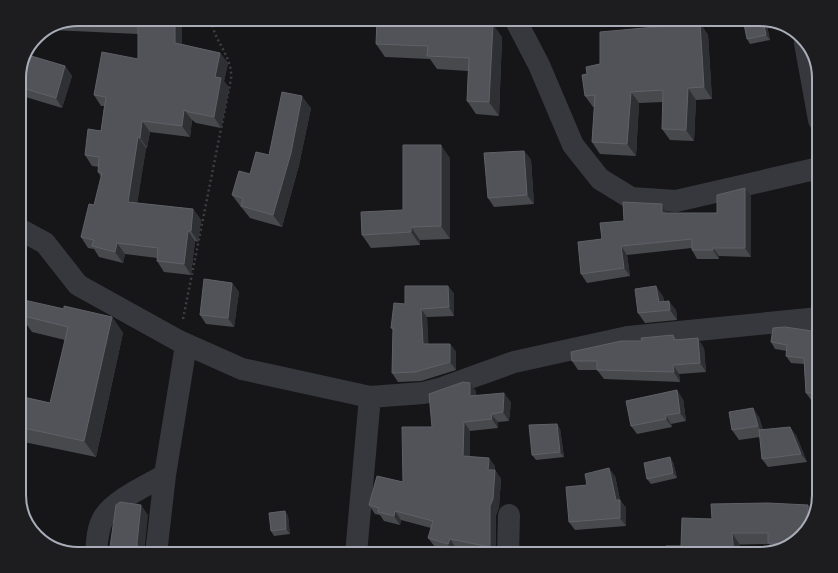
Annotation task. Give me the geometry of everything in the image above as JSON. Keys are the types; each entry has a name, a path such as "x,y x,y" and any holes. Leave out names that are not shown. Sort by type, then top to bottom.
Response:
{"street":[{"path":"519,26 539,65 573,145 600,180 631,198 676,201 812,170"},
{"path":"807,56 812,82"},
{"path":"26,233 45,243 78,285 183,343 242,369 370,397 423,393 439,390 525,359 628,337 812,319"},
{"path":"157,547 183,343"},
{"path":"357,547 370,397"},
{"path":"97,547 98,532 104,517 116,505 165,475"},
{"path":"508,547 509,515"}],"path":[{"path":"183,343 232,70 230,60 215,33 214,26"}],"building":[{"path":"138,26 175,26 175,43 220,53 215,77 221,78 214,117 184,110 182,126 142,121 140,138 138,137 128,202 193,209 191,231 188,231 184,264 157,261 158,248 117,243 115,252 92,246 94,240 81,237 89,204 94,205 102,173 98,172 99,157 85,155 88,129 101,131 106,97 94,95 102,52 138,59"},
{"path":"377,26 493,26 489,102 467,101 469,58 427,56 428,46 376,44"},
{"path":"667,26 700,26 704,87 688,88 686,130 662,129 663,90 631,92 627,144 592,142 595,95 585,96 582,75 587,74 586,67 600,64 600,32"},
{"path":"744,26 764,26 766,35 747,39"},
{"path":"31,56 65,66 56,98 26,89 26,75"},
{"path":"282,92 302,96 291,153 273,215 241,206 243,198 232,195 239,171 250,174 256,152 269,155"},
{"path":"403,145 441,145 441,226 411,227 411,232 362,235 361,212 403,210"},
{"path":"524,151 527,195 488,198 484,153"},
{"path":"745,188 745,248 713,248 713,250 692,250 692,239 621,246 624,268 581,274 578,242 602,239 600,223 624,221 623,202 662,204 662,213 717,213 717,195"},
{"path":"204,279 232,283 228,318 200,315"},
{"path":"405,286 448,286 449,307 421,309 423,344 450,344 450,362 415,372 392,373 393,328 391,328 394,303 405,304"},
{"path":"656,286 659,302 669,301 670,310 638,313 635,289"},
{"path":"26,300 64,309 64,306 112,317 84,441 26,429 26,398 50,403 68,327 26,316"},
{"path":"785,327 812,331 812,393 806,393 804,358 786,356 787,345 771,342 773,328"},
{"path":"673,335 674,340 698,338 700,363 673,365 674,372 597,370 597,361 572,361 571,352 621,341 642,341 641,338"},
{"path":"463,382 470,383 470,396 504,393 503,412 491,414 492,419 464,422 463,456 489,458 488,470 495,470 493,499 490,506 490,547 450,539 448,544 428,538 433,521 395,511 394,516 378,512 379,508 369,505 377,476 403,482 402,427 432,427 429,394"},
{"path":"677,390 680,413 666,415 666,419 631,426 626,401"},
{"path":"753,408 758,426 732,430 729,412"},
{"path":"557,424 560,452 532,455 529,425"},
{"path":"790,427 801,454 762,459 759,430"},
{"path":"670,457 673,473 647,479 644,463"},
{"path":"609,468 616,500 620,500 620,518 569,522 566,487 587,485 585,474"},
{"path":"120,502 141,505 138,547 110,547 116,505"},
{"path":"768,503 808,505 808,515 803,524 794,534 779,543 768,543 768,533 732,533 733,547 666,547 681,546 682,518 712,519 711,504"},
{"path":"285,511 286,529 271,531 269,513"}]}
